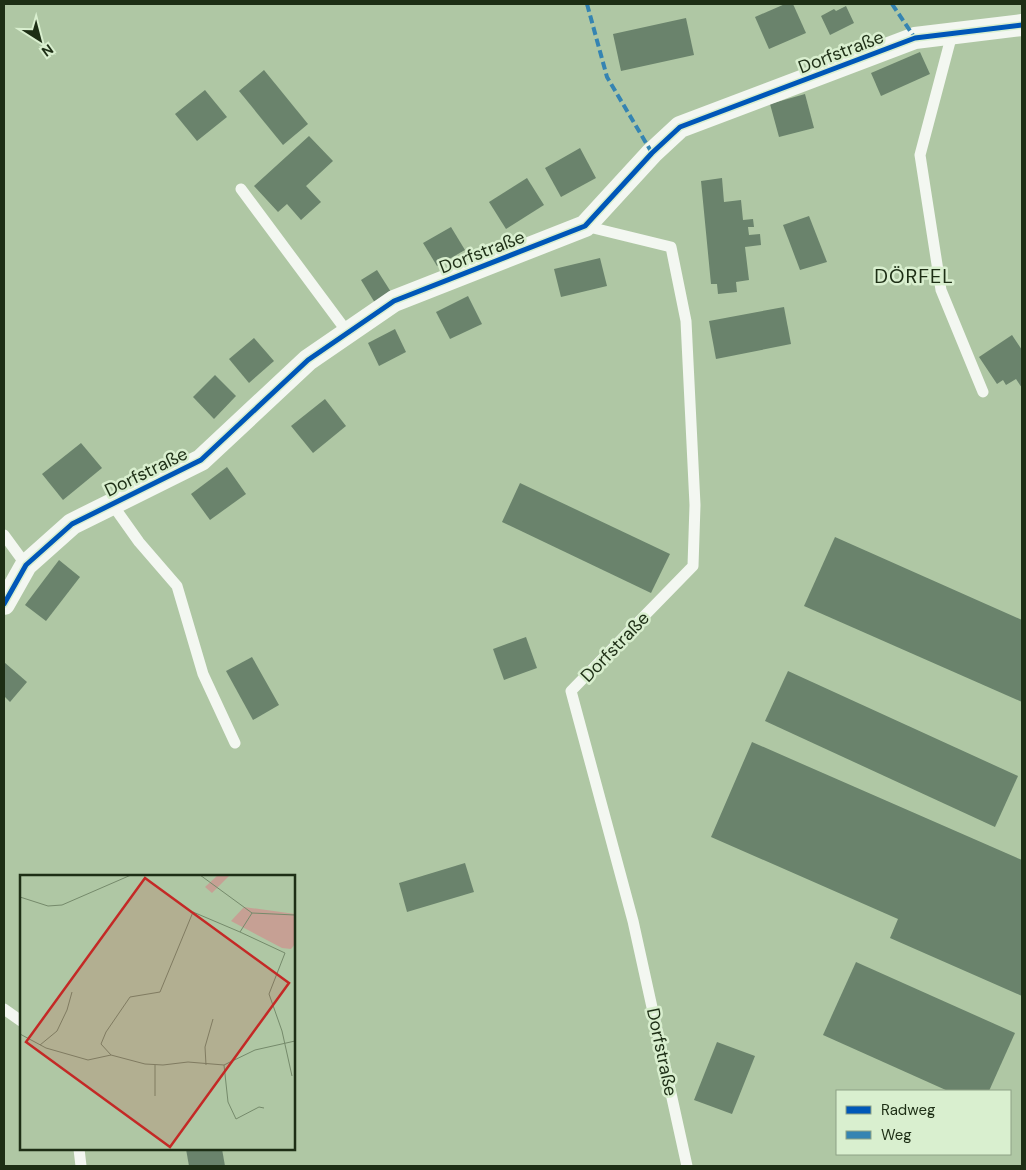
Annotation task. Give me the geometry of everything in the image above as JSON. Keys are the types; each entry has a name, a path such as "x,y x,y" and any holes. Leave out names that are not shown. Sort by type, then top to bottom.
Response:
{"street":[{"name":"Dorfstraße","path":"4,604 26,565 72,524 201,460 308,360 394,301 585,226 652,153 680,128 915,38 1022,25"}],"lane":[{"path":"952,34 920,155 941,290 983,392"},
{"path":"241,189 348,333"},
{"name":"Dorfstraße","path":"585,226 671,247 686,321 695,506 693,566 571,691 633,921 687,1166"},
{"name":"Dorfstraße","path":"112,504 139,542 177,586 203,674 235,744"},
{"path":"4,535 26,565"},
{"path":"4,1009 20,1020"},
{"path":"78,1150 81,1166"}],"building":[{"path":"785,4 793,4 806,33 769,49 755,17"},
{"path":"846,6 854,23 830,35 821,16 834,9 836,11"},
{"path":"686,18 694,55 621,71 613,34"},
{"path":"920,52 930,74 881,96 871,73"},
{"path":"264,70 308,124 283,145 239,91"},
{"path":"205,90 227,117 197,141 175,114"},
{"path":"805,94 814,128 779,137 770,104"},
{"path":"309,136 333,161 306,186 321,202 301,220 287,204 278,212 254,186"},
{"path":"580,148 596,178 561,197 545,168"},
{"path":"527,178 544,205 506,229 489,202"},
{"path":"722,178 724,202 741,200 743,220 753,219 754,227 748,227 749,235 760,234 761,245 745,247 749,280 736,282 737,292 718,294 717,284 711,284 701,181"},
{"path":"809,216 827,262 800,270 783,225"},
{"path":"451,227 465,250 437,266 423,243"},
{"path":"600,258 607,286 561,297 554,269"},
{"path":"377,270 391,292 375,303 361,280"},
{"path":"468,296 482,324 450,339 436,312"},
{"path":"784,307 791,344 716,359 709,321"},
{"path":"395,329 406,352 379,366 368,343"},
{"path":"1012,335 1022,350 1022,388 1016,379 1006,385 1003,380 997,384 979,357"},
{"path":"254,338 274,361 249,383 229,359"},
{"path":"215,375 236,396 214,419 193,397"},
{"path":"325,399 346,426 313,453 291,426"},
{"path":"81,443 102,468 63,500 42,474"},
{"path":"227,467 246,494 210,520 191,494"},
{"path":"520,483 670,554 651,593 502,522"},
{"path":"835,537 1022,620 1022,702 804,606"},
{"path":"59,560 80,577 46,621 25,605"},
{"path":"526,637 537,668 504,680 493,649"},
{"path":"252,657 279,705 253,720 226,671"},
{"path":"4,662 27,682 10,702 4,696"},
{"path":"788,671 1018,776 995,827 765,721"},
{"path":"752,742 1022,860 1022,996 890,938 898,919 711,837"},
{"path":"465,863 474,892 407,912 399,883"},
{"path":"856,962 1015,1033 989,1090 946,1090 823,1035"},
{"path":"717,1042 755,1056 732,1114 694,1100"},
{"path":"186,1150 222,1150 225,1166 189,1166"}],"marked path":[{"path":"587,4 607,77 652,153"},
{"path":"892,4 915,38"}],"cycle path":[{"path":"4,604 26,565 72,524 201,460 308,360 394,301 585,226 652,153 680,127 915,38 1022,25"}],"district":[{"name":"DÖRFEL","path":"914,276"}]}
